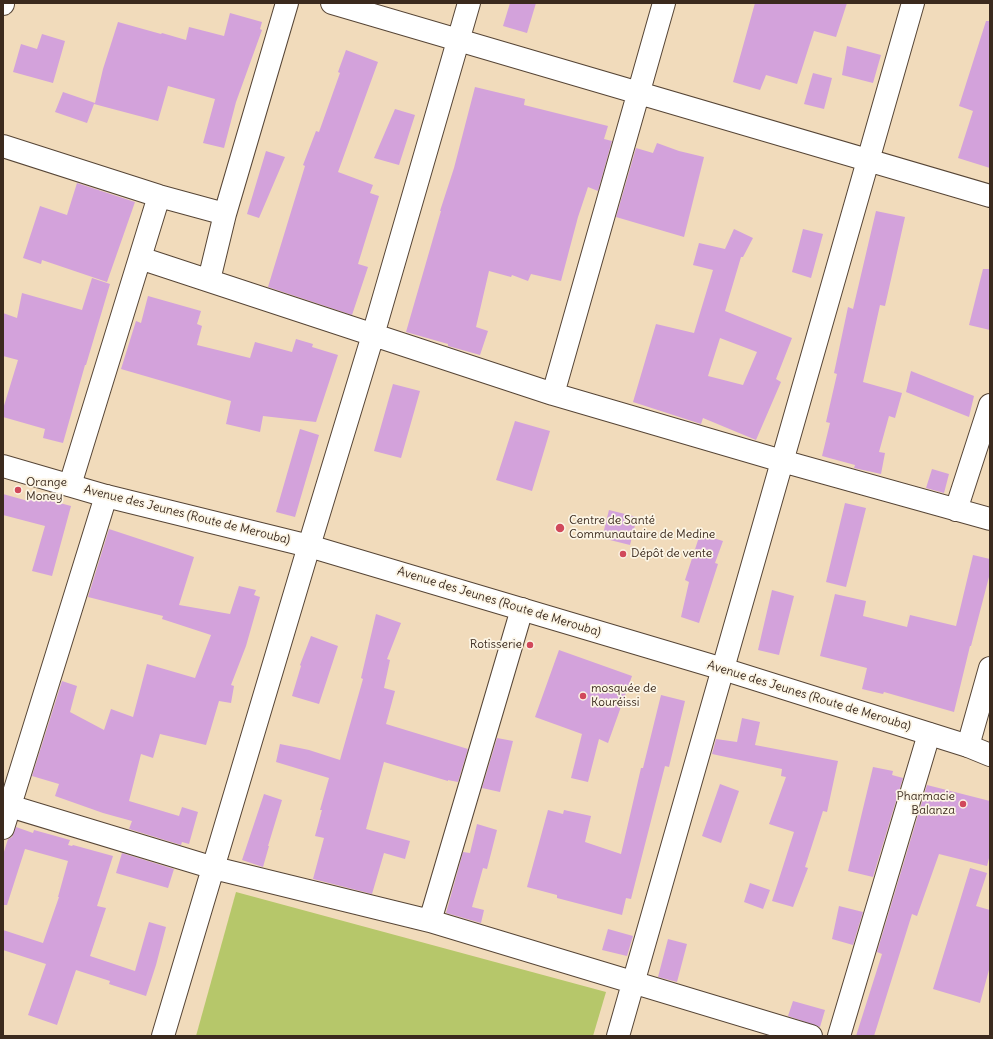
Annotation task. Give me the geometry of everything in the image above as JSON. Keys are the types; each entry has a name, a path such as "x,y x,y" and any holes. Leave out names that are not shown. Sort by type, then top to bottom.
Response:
{"street":[{"path":"208,280 225,214 287,3"},
{"path":"332,3 990,196"},
{"path":"163,1036 373,335 469,3"},
{"path":"553,394 664,3"},
{"path":"618,1036 914,3"},
{"path":"3,146 159,196 225,214"},
{"path":"70,486 159,196"},
{"path":"140,258 553,394 782,461 990,519"},
{"path":"956,510 986,431 990,405"},
{"name":"Avenue des Jeunes (Route de Merouba)","path":"3,466 106,496 309,546 723,669 968,746 990,755"},
{"path":"3,828 6,805 106,496"},
{"path":"430,921 522,609"},
{"path":"968,746 990,668"},
{"path":"839,1036 929,734"},
{"path":"6,805 214,868 430,921 811,1036"}],"green space":[{"path":"236,892 606,992 593,1036 196,1036"}],"building":[{"path":"510,3 536,3 527,33 503,26"},
{"path":"755,3 847,3 836,37 814,31 797,84 766,75 760,90 733,82"},
{"path":"230,13 262,22 260,29 262,30 236,102 224,148 203,143 215,99 168,86 158,121 94,104 87,123 55,112 63,92 95,103 103,69 118,22 186,40 189,27 224,36"},
{"path":"986,21 990,21 990,168 958,158 973,111 959,106"},
{"path":"42,34 65,41 53,83 13,72 21,44 37,49"},
{"path":"847,46 881,55 873,83 842,75"},
{"path":"346,50 378,62 338,172 373,185 370,193 379,196 358,264 368,267 352,315 268,287 305,166 303,165 316,131 319,132 340,73 338,72"},
{"path":"813,73 832,78 824,109 804,104"},
{"path":"475,87 525,99 524,105 608,126 604,139 612,141 598,191 588,187 578,217 561,281 531,274 528,281 512,275 511,277 489,271 476,327 488,331 480,355 406,332 440,211 454,168"},
{"path":"395,109 415,115 399,165 374,158"},
{"path":"657,143 679,151 704,157 684,237 616,217 636,148 653,153"},
{"path":"266,151 285,157 259,218 247,214"},
{"path":"77,183 135,202 107,282 42,260 41,264 23,258 40,206 67,215"},
{"path":"876,211 905,217 885,306 880,305 863,382 902,393 895,418 889,416 879,452 885,453 881,474 854,468 855,465 822,456 830,423 826,422 837,374 834,373 848,307 853,309"},
{"path":"734,229 753,238 743,257 741,257 725,311 792,338 776,379 781,382 756,440 703,418 701,424 633,402 656,324 694,333 713,270 693,265 699,243 725,249","holes":["720,338 757,352 743,385 708,376"]},
{"path":"803,229 823,234 811,278 792,272"},
{"path":"983,269 990,269 990,330 969,325"},
{"path":"92,278 110,284 63,443 43,438 45,429 3,417 3,409 18,360 3,356 3,313 17,318 22,293 82,310"},
{"path":"148,296 201,311 197,324 202,326 197,345 250,358 255,342 292,352 296,339 313,344 312,347 338,355 316,422 263,416 260,432 226,424 231,401 121,369 136,321 141,323"},
{"path":"911,371 974,396 969,417 906,392"},
{"path":"393,384 420,391 401,458 374,451"},
{"path":"515,421 550,431 532,491 496,480"},
{"path":"300,429 319,435 295,517 276,512"},
{"path":"932,469 949,474 944,493 926,488"},
{"path":"3,494 28,501 30,495 71,506 52,576 32,571 45,526 3,515"},
{"path":"845,503 866,508 846,587 826,582"},
{"path":"609,510 637,517 630,545 602,538"},
{"path":"109,529 194,557 179,605 230,614 239,586 256,590 254,595 260,597 246,646 231,685 234,686 231,703 219,701 206,745 160,734 153,758 141,754 129,801 179,816 182,807 198,812 189,844 182,842 181,845 129,829 132,821 103,813 55,796 59,784 32,776 62,681 77,686 70,712 104,730 111,709 133,717 147,664 195,678 211,635 162,619 163,616 88,597"},
{"path":"700,534 723,541 715,563 718,564 699,623 681,617 689,582 685,580"},
{"path":"973,555 990,559 990,573 954,712 884,692 883,694 862,689 867,668 820,656 835,594 866,601 863,616 907,627 910,615 956,626"},
{"path":"772,590 794,596 779,655 758,650"},
{"path":"376,614 401,623 387,659 390,660 384,688 395,691 386,724 468,749 458,782 448,781 384,762 366,829 410,841 405,859 384,853 372,894 313,879 324,838 315,836 322,810 320,810 329,778 276,762 280,744 309,750 340,760 363,679 361,678"},
{"path":"311,636 338,646 319,704 292,696 301,666 300,665"},
{"name":"mosquée de Kouréissi","path":"559,650 632,676 608,743 599,739 588,782 571,778 582,734 535,717"},
{"path":"661,695 685,701 669,767 665,766 631,899 626,898 622,915 557,898 557,895 527,887 548,810 563,814 564,810 591,816 585,842 621,854 641,768 643,768"},
{"path":"742,718 760,722 755,745 838,761 827,812 823,811 805,867 808,868 793,907 772,901 794,832 769,824 786,777 781,776 782,769 712,754 716,739 737,742"},
{"path":"497,738 513,741 500,792 482,788"},
{"path":"873,767 893,771 892,775 903,778 873,877 848,871"},
{"path":"720,784 739,791 721,843 702,836"},
{"path":"927,785 990,801 990,854 987,866 939,854 917,916 912,914 874,1036 856,1036 882,954 877,952"},
{"path":"264,794 282,800 263,867 242,860"},
{"path":"477,824 497,830 487,869 483,868 472,907 484,910 481,923 446,913 463,852 470,853"},
{"path":"16,827 33,833 34,830 70,840 68,845 113,856 97,906 106,908 90,956 135,971 149,922 166,927 146,996 109,984 110,981 76,970 57,1025 28,1015 46,964 3,950 3,930 43,943 59,897 68,861 25,849 7,905 3,905 3,855 8,839 12,837"},
{"path":"122,853 174,869 168,888 116,873"},
{"path":"970,868 987,873 976,906 990,910 990,966 980,1003 933,989"},
{"path":"750,883 770,890 763,909 744,902"},
{"path":"839,906 863,912 853,945 832,939"},
{"path":"608,929 633,936 627,956 602,950"},
{"path":"668,939 687,944 677,982 658,977"},
{"path":"793,1001 825,1010 820,1027 788,1016"}],"place":[{"name":"Orange Money","path":"18,490"},
{"name":"Centre de Santé Communautaire de Medine","path":"560,528"},
{"name":"Dépôt de vente","path":"623,554"},
{"name":"Rotisserie","path":"530,645"},
{"name":"mosquée de Kouréissi","path":"583,696"},
{"name":"Pharmacie Balanza","path":"963,804"}]}
